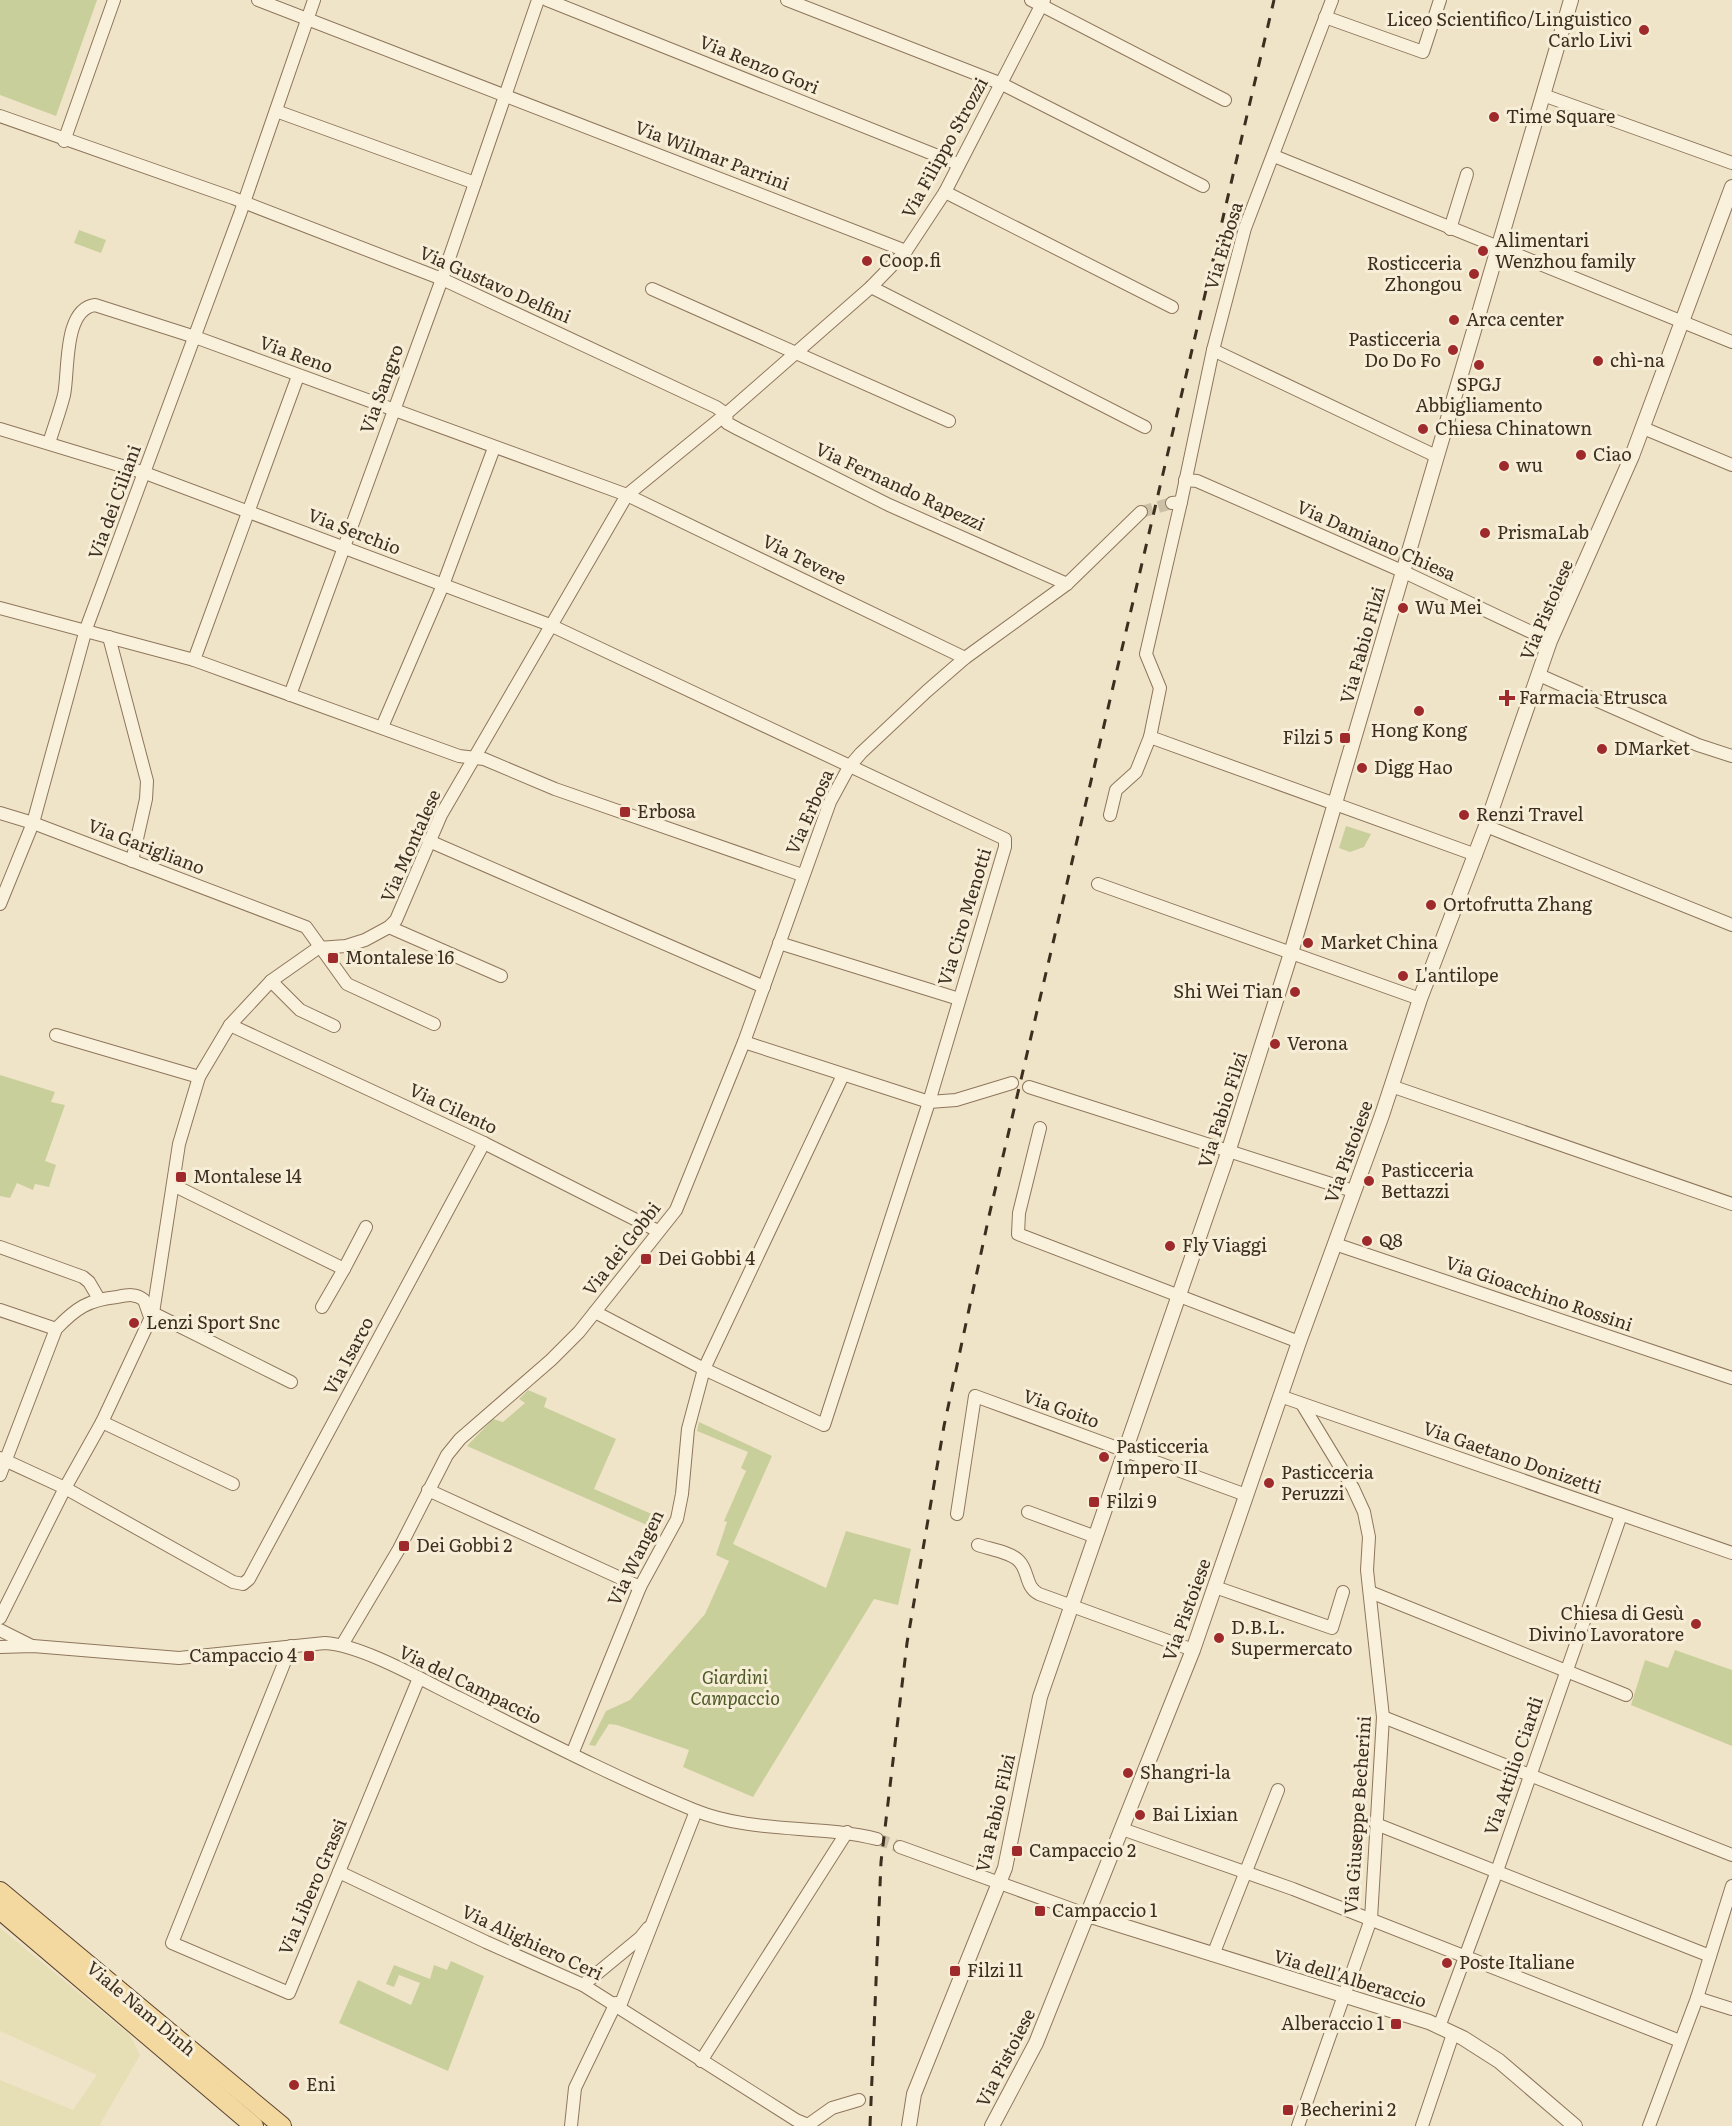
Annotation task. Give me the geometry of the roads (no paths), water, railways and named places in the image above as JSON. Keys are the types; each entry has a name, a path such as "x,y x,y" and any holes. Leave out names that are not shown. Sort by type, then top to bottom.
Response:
{"main road":[{"name":"Viale Nam Dinh","path":"0,1891 282,2126"},
{"name":"Viale Nam Dinh","path":"0,1910 254,2126"}],"street":[{"path":"64,141 114,0"},
{"name":"Via Wilmar Parrini","path":"258,0 906,251"},
{"name":"Via dei Ciliani","path":"33,823 86,630 244,204 314,0"},
{"name":"Via Sangro","path":"290,695 342,547 442,279 538,0"},
{"name":"Via Renzo Gori","path":"547,0 958,164"},
{"path":"787,0 1002,84 1203,186"},
{"name":"Via Erbosa","path":"1110,815 1116,790 1136,772 1150,737 1160,688 1146,654 1177,503 1185,480 1213,350 1245,228 1332,0"},
{"path":"1325,17 1423,51 1440,0"},
{"name":"Via Fabio Filzi","path":"909,2126 914,2094 999,1883 1010,1846 1040,1697 1229,1151 1291,953 1571,0"},
{"path":"1039,1 1226,100"},
{"name":"Via Filippo Strozzi","path":"723,416 871,287 906,251 945,192 1002,84 1039,1"},
{"path":"1543,95 1732,163"},
{"path":"276,111 475,183"},
{"name":"Via Gustavo Delfini","path":"0,116 64,141 244,204 442,279 716,407 723,416"},
{"path":"1274,156 1732,342"},
{"path":"1450,229 1467,174"},
{"name":"Via Pistoiese","path":"992,2126 1036,2043 1193,1650 1420,999 1476,855 1550,642 1642,428 1732,187"},
{"path":"945,192 1172,307"},
{"path":"871,287 1144,427"},
{"path":"652,289 949,421"},
{"name":"Via Reno","path":"49,443 64,393 66,352 80,312 85,307 95,305 195,337 627,495"},
{"path":"1213,350 1436,456"},
{"path":"194,660 297,376"},
{"name":"Via Montalese","path":"0,1618 65,1488 102,1422 153,1311 179,1144 199,1077 230,1025 271,981 318,948 346,946 389,927 402,910 429,841 627,495 723,416"},
{"name":"Via Fernando Rapezzi","path":"723,416 727,423 738,429 889,505 1067,584"},
{"path":"1642,428 1732,465"},
{"name":"Via Serchio","path":"0,429 145,473 550,626 849,767"},
{"path":"382,727 443,585 494,448"},
{"name":"Via Damiano Chiesa","path":"1185,480 1197,481 1402,571 1550,642"},
{"name":"Via Tevere","path":"627,495 965,658"},
{"name":"Via Erbosa","path":"476,756 555,789 802,875 830,802 849,767 927,691 965,658 1067,584 1141,512"},
{"path":"0,608 194,660 459,756 476,756"},
{"path":"109,637 147,782 147,799 132,861"},
{"path":"1539,675 1698,745 1732,756"},
{"path":"1150,737 1476,855"},
{"name":"Via Ciro Menotti","path":"704,1369 824,1425 929,1102 1005,847 1005,839 849,767"},
{"name":"Via Garigliano","path":"0,813 33,823 306,927 318,948 347,984 434,1024"},
{"path":"0,904 33,823"},
{"path":"1486,826 1732,925"},
{"path":"429,841 764,987"},
{"name":"Via dei Gobbi","path":"342,1645 399,1549 447,1455 469,1429 551,1360 595,1312 676,1210 744,1042 802,875"},
{"path":"1098,884 1420,999"},
{"path":"389,927 501,976"},
{"path":"779,943 959,999"},
{"path":"271,981 300,1010 334,1026"},
{"name":"Via Cilento","path":"230,1025 484,1143 658,1231"},
{"path":"56,1035 199,1077"},
{"path":"744,1042 929,1102 956,1100 1012,1083"},
{"name":"Via Wangen","path":"572,1754 640,1587 677,1519 682,1494 688,1430 704,1369 843,1075"},
{"path":"1391,1086 1732,1204"},
{"path":"1029,1087 1353,1191"},
{"path":"1041,1128 1019,1213 1018,1234 1299,1342"},
{"name":"Via Isarco","path":"65,1488 73,1495 223,1576 243,1584 254,1569 484,1143"},
{"path":"173,1185 344,1269"},
{"path":"322,1307 366,1227"},
{"name":"Via Gioacchino Rossini","path":"1335,1244 1732,1378"},
{"path":"0,1247 83,1277 89,1282 99,1299"},
{"path":"0,1475 2,1459 56,1329 87,1302 99,1299 140,1297 153,1311 291,1382"},
{"path":"0,1310 56,1329"},
{"path":"595,1312 704,1369"},
{"name":"Via Goito","path":"957,1514 975,1396 1246,1495"},
{"name":"Via Gaetano Donizetti","path":"1280,1396 1732,1553"},
{"name":"Via Giuseppe Becherini","path":"1298,2126 1371,1919 1383,1718 1367,1570 1369,1537 1364,1512 1353,1488 1302,1404"},
{"path":"102,1422 233,1484"},
{"path":"2,1459 65,1488"},
{"path":"428,1490 640,1587"},
{"path":"1028,1512 1096,1537"},
{"name":"Via Attilio Ciardi","path":"1438,2027 1497,1871 1621,1515"},
{"path":"978,1545 1016,1558 1034,1591 1193,1650"},
{"path":"1215,1587 1332,1628 1343,1592"},
{"path":"1370,1592 1626,1695"},
{"name":"Via del Campaccio","path":"0,1630 33,1646"},
{"name":"Via del Campaccio","path":"0,1647 33,1646 179,1658 291,1646 342,1645 419,1678 572,1754 696,1810 753,1826 847,1832 878,1839"},
{"name":"Via Libero Grassi","path":"291,1646 172,1943 289,1993 419,1678"},
{"path":"1383,1718 1732,1855"},
{"path":"1213,1955 1278,1790"},
{"path":"571,2126 575,2088 618,2005 647,1940 649,1927 696,1810"},
{"path":"1376,1824 1710,1956"},
{"path":"1122,1829 1371,1919 1680,2041"},
{"path":"701,2061 847,1832"},
{"path":"900,1847 1088,1915"},
{"name":"Via Alighiero Ceri","path":"339,1872 583,1985 618,2005 701,2061 808,2125 832,2108 859,2100"},
{"path":"1649,2126 1697,1998 1732,1886"},
{"name":"Via dell'Alberaccio","path":"1088,1915 1438,2027 1499,2061 1575,2126"},
{"path":"583,1985 640,1938 649,1927"},
{"path":"1697,1998 1732,2009"},
{"path":"1422,2126 1453,2034"}],"tunnel":[{"path":"1141,512 1172,503"},
{"path":"877,1839 900,1847"}],"railway":[{"path":"870,2126 881,1862 907,1643 944,1426 989,1216 1274,0"}],"place":[{"name":"Liceo Scientifico/Linguistico Carlo Livi","path":"1644,30"},
{"name":"Time Square","path":"1494,117"},
{"name":"Alimentari Wenzhou family","path":"1483,251"},
{"name":"Coop.fi","path":"867,261"},
{"name":"Rosticceria Zhongou","path":"1474,274"},
{"name":"Arca center","path":"1454,320"},
{"name":"Pasticceria Do Do Fo","path":"1453,350"},
{"name":"chì-na","path":"1598,361"},
{"name":"SPGJ Abbigliamento","path":"1479,365"},
{"name":"Chiesa Chinatown","path":"1423,429"},
{"name":"Ciao","path":"1581,455"},
{"name":"wu","path":"1504,466"},
{"name":"PrismaLab","path":"1485,533"},
{"name":"Wu Mei","path":"1403,608"},
{"name":"Farmacia Etrusca","path":"1507,698"},
{"name":"Hong Kong","path":"1419,711"},
{"name":"Filzi 5","path":"1345,738"},
{"name":"DMarket","path":"1602,749"},
{"name":"Digg Hao","path":"1362,768"},
{"name":"Erbosa","path":"625,812"},
{"name":"Renzi Travel","path":"1464,815"},
{"name":"Ortofrutta Zhang","path":"1431,905"},
{"name":"Market China","path":"1308,943"},
{"name":"Montalese 16","path":"333,958"},
{"name":"L'antilope","path":"1403,976"},
{"name":"Shi Wei Tian","path":"1295,992"},
{"name":"Verona","path":"1275,1044"},
{"name":"Montalese 14","path":"181,1177"},
{"name":"Pasticceria Bettazzi","path":"1369,1181"},
{"name":"Q8","path":"1367,1241"},
{"name":"Fly Viaggi","path":"1170,1246"},
{"name":"Dei Gobbi 4","path":"646,1259"},
{"name":"Lenzi Sport Snc","path":"134,1323"},
{"name":"Pasticceria Impero II","path":"1104,1457"},
{"name":"Pasticceria Peruzzi","path":"1269,1483"},
{"name":"Filzi 9","path":"1094,1502"},
{"name":"Dei Gobbi 2","path":"404,1546"},
{"name":"Chiesa di Gesù Divino Lavoratore","path":"1696,1624"},
{"name":"D.B.L. Supermercato","path":"1219,1638"},
{"name":"Campaccio 4","path":"309,1656"},
{"name":"Shangri-la","path":"1128,1773"},
{"name":"Bai Lixian","path":"1140,1815"},
{"name":"Campaccio 2","path":"1017,1851"},
{"name":"Campaccio 1","path":"1040,1911"},
{"name":"Poste Italiane","path":"1447,1963"},
{"name":"Filzi 11","path":"955,1971"},
{"name":"Alberaccio 1","path":"1396,2024"},
{"name":"Eni","path":"294,2085"},
{"name":"Becherini 2","path":"1288,2110"}],"park label":[{"name":"Giardini Campaccio","path":"735,1688"}]}
